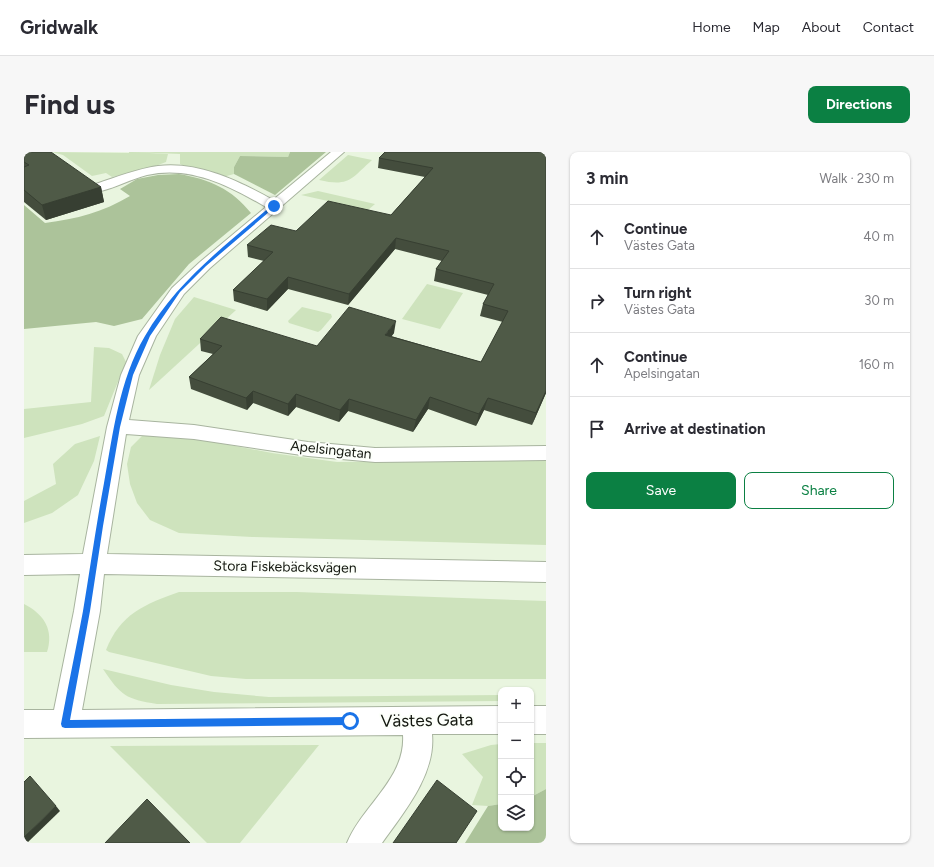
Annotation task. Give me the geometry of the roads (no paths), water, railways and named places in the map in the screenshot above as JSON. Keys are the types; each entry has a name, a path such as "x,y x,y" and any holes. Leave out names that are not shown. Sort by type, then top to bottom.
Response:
{"street":[{"path":"65,724 117,427 130,375 147,336 178,291 205,265 338,152"},
{"path":"101,187 153,171 173,168 193,171 221,179 258,196 274,206"},
{"name":"Apelsingatan","path":"117,427 136,427 194,432 308,449 375,455 546,453"},
{"name":"Stora Fiskebäcksvägen","path":"24,565 94,564 546,572"},
{"path":"363,843 406,779 415,762 418,747 417,720"},
{"name":"Västes Gata","path":"24,724 498,720"},
{"path":"534,720 546,720"}]}
